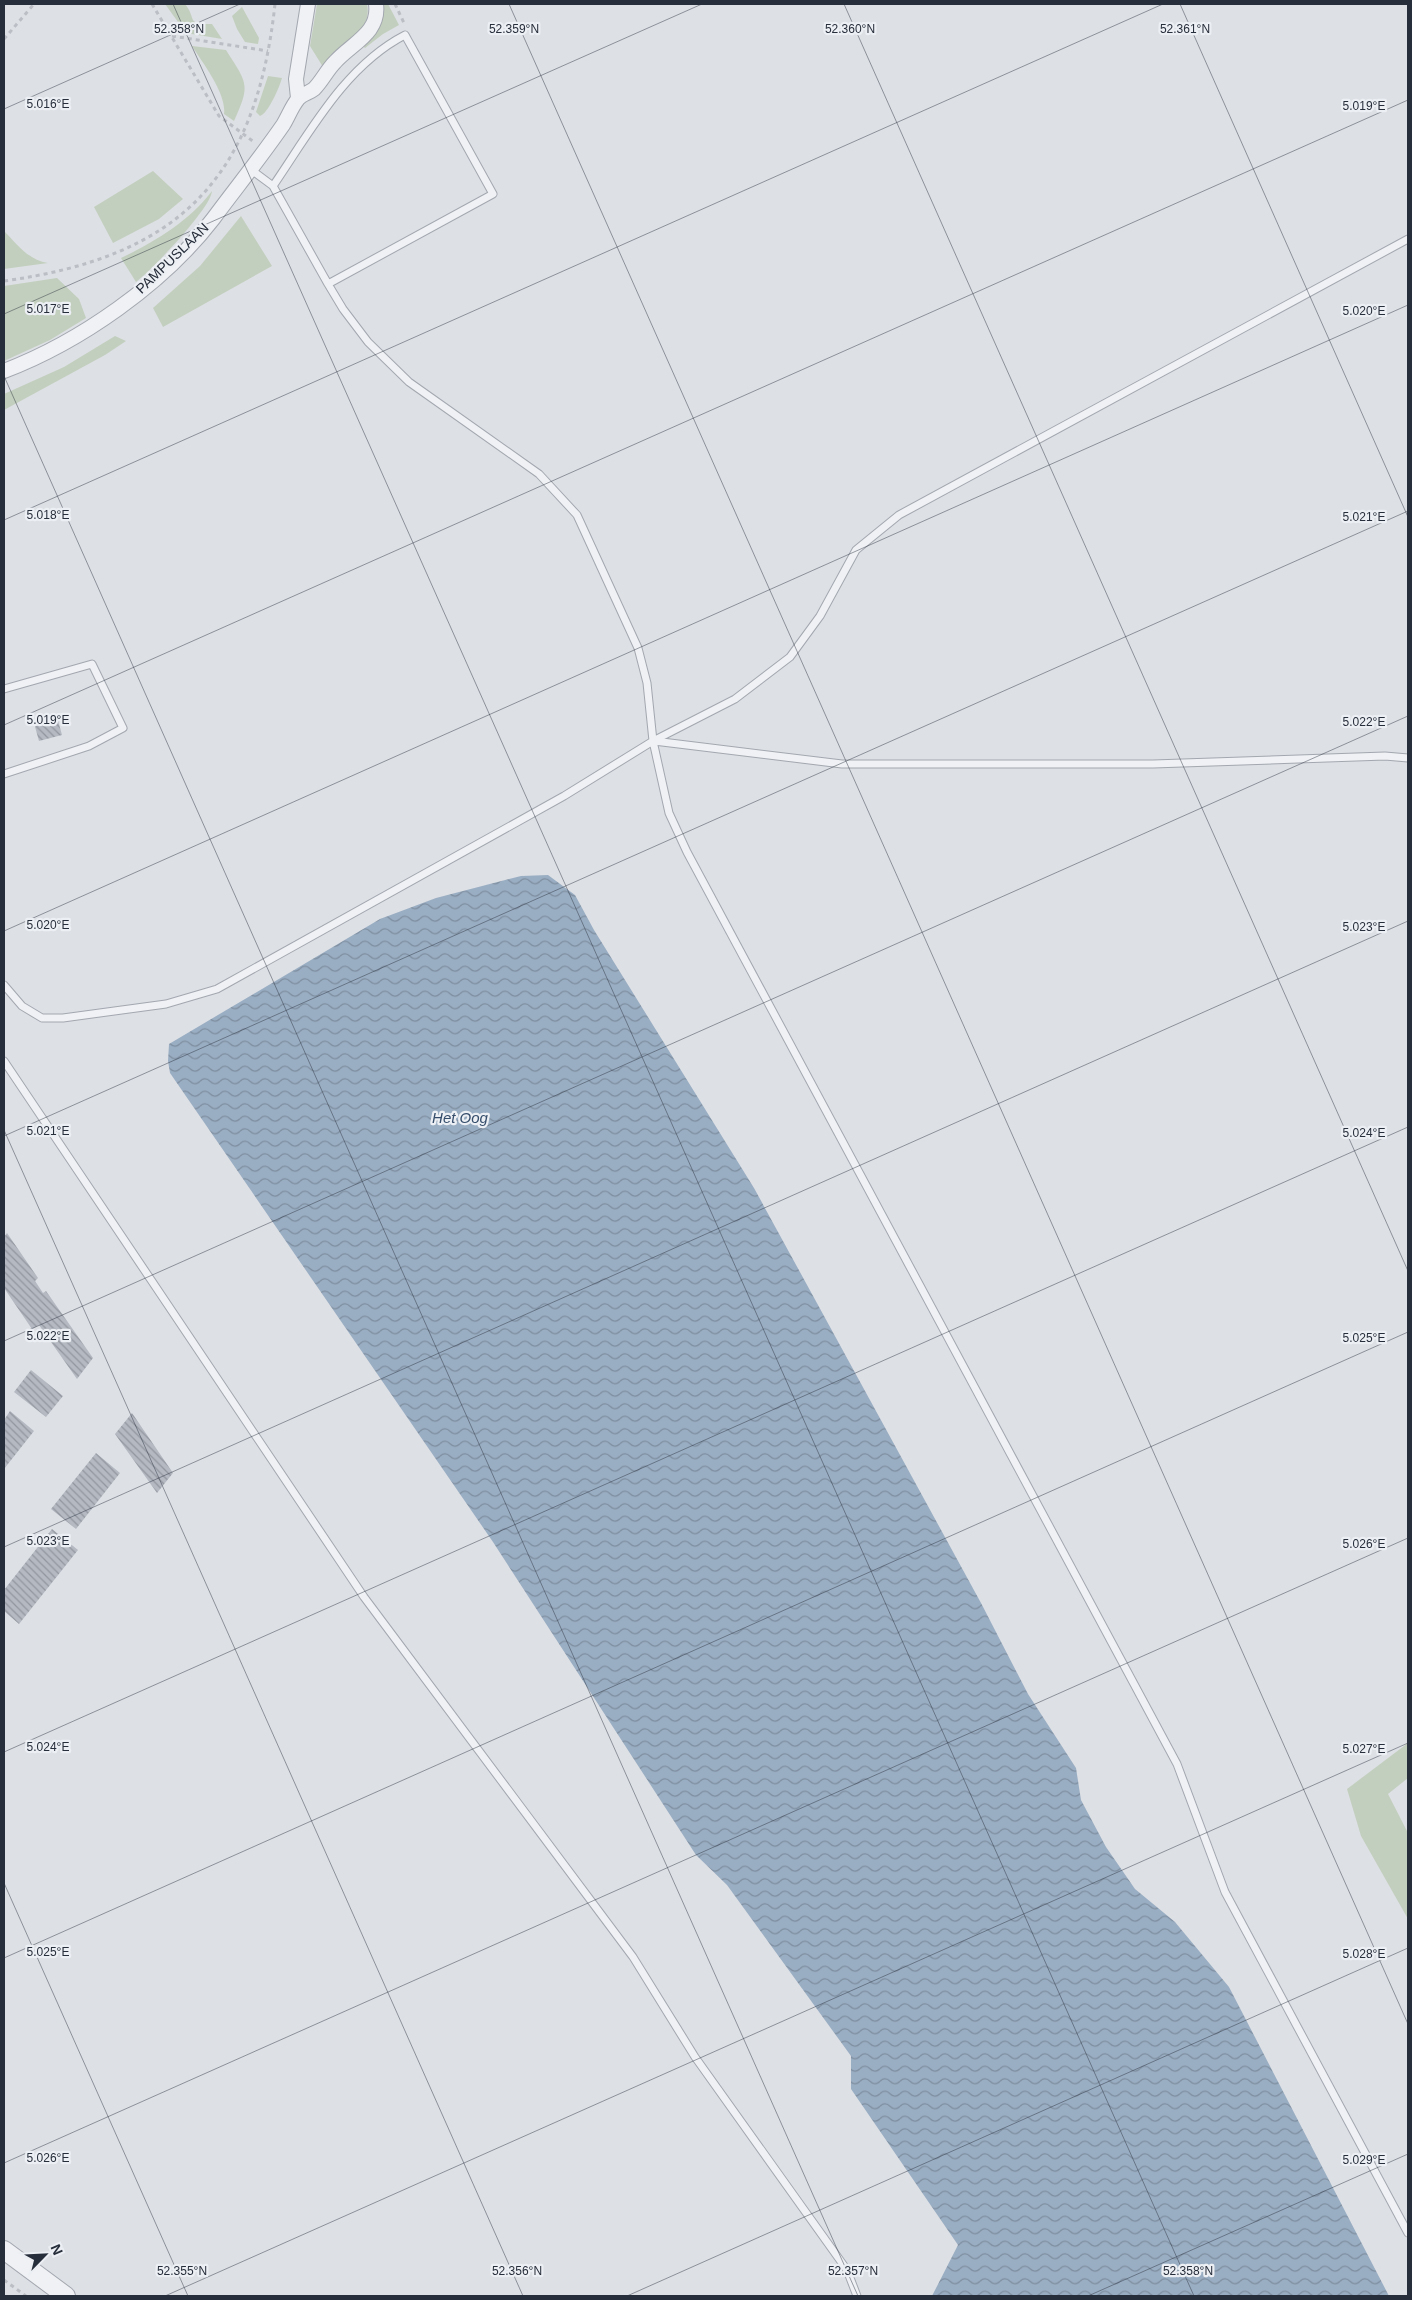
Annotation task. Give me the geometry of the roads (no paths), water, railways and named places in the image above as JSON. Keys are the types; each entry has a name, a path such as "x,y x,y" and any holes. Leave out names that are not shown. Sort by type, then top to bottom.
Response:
{"street":[{"path":"298,98 296,79 308,4"},
{"name":"PAMPUSLAAN","path":"4,371 72,338 125,302 194,241 250,170 283,124 298,98 313,90 336,60 370,30 375,19 376,4"},
{"path":"4,2250 66,2296"}],"lane":[{"path":"273,186 350,78 373,55 405,35 493,194 328,284"},
{"path":"250,170 273,186 342,310 368,342 409,382 540,474 577,516 638,648 647,683 653,742 669,813 687,852 1177,1764 1225,1892 1408,2233"},
{"path":"4,985 22,1006 42,1018 63,1018 166,1004 217,989 564,796 653,742 735,699 790,657 820,616 856,550 899,514 1408,240"},
{"path":"4,689 92,664 123,728 88,746 4,774"},
{"path":"653,742 842,764 1133,764 1385,756 1408,758"},
{"path":"4,1061 364,1597 633,1957 695,2056 848,2270 857,2296"}],"water":[{"name":"Het Oog","path":"548,875 575,895 594,930 754,1188 981,1603 1028,1694 1076,1768 1081,1800 1106,1847 1135,1889 1175,1922 1229,1987 1389,2296 932,2296 958,2245 851,2089 851,2056 727,1885 696,1855 493,1542 170,1073 168,1061 169,1044 380,919 436,898 521,876"}]}
